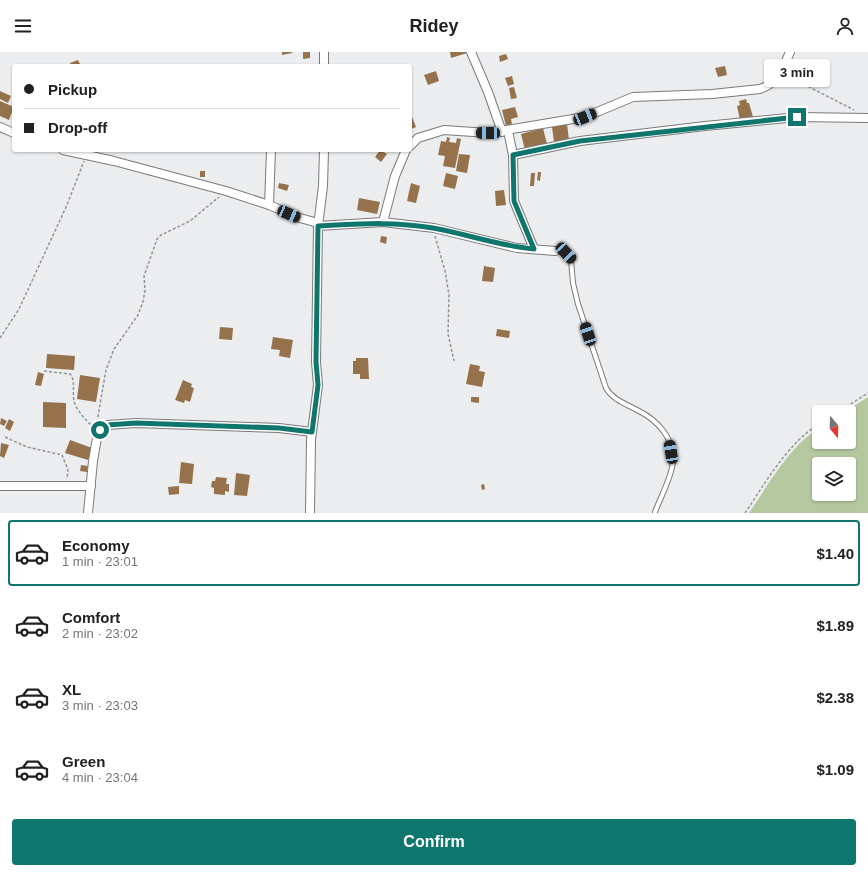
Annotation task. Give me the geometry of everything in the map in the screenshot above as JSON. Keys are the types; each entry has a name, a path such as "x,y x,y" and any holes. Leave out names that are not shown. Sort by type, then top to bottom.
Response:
{"street":[{"path":"324,52 324,64"},
{"path":"471,52 505,132 513,155 514,201 534,249"},
{"path":"412,144 418,138 444,130 477,133 505,132 540,124 585,117 633,97 712,94 760,89 772,83 781,72 790,52"},
{"path":"513,155 580,141 728,124 797,117 868,118"},
{"path":"0,127 12,132"},
{"path":"74,152 226,191 269,205 318,224 383,222 434,228 517,248 555,251"},
{"path":"269,205 271,152"},
{"path":"310,513 312,432 318,385 316,362 318,224 323,186 324,152"},
{"path":"383,222 395,176 405,152"},
{"path":"88,513 97,431 107,425 136,423 279,428 312,432"},
{"path":"0,486 91,486"}],"lane":[{"path":"555,251 566,253 571,260 573,282 578,304 606,388 615,399 650,416 663,430 670,442 673,461 655,512"}],"path":[{"path":"781,72 856,111"},
{"path":"0,338 19,309 67,205 86,154"},
{"path":"97,431 106,370 114,349 138,315 143,302 145,290 144,276 157,240 161,235 190,221 226,191"},
{"path":"434,228 445,271 448,295 448,334 454,361"},
{"path":"44,371 70,374 73,382 74,402 78,409 97,431"},
{"path":"849,405 868,393"},
{"path":"745,513 773,471 804,433 812,428"},
{"path":"5,437 27,447 62,456 68,470 66,486"}],"green space":[{"path":"868,397 868,513 749,513 780,467 798,445 812,433 812,449 856,449 855,405"}],"building":[{"path":"282,52 292,52 292,53 282,55"},
{"path":"303,52 310,52 310,58 303,59"},
{"path":"450,52 466,52 467,53 451,58"},
{"path":"506,54 508,59 500,62 499,56"},
{"path":"78,60 80,64 70,64"},
{"path":"725,66 727,75 718,77 715,68"},
{"path":"436,71 439,81 428,85 424,75"},
{"path":"512,76 514,84 508,86 505,78"},
{"path":"514,87 517,98 511,99 509,88"},
{"path":"0,91 11,96 8,103 0,99"},
{"path":"746,99 747,103 749,103 753,117 740,120 737,106 740,105 739,101"},
{"path":"0,101 12,106 12,112 9,120 0,116"},
{"path":"515,107 518,117 511,119 512,124 506,126 502,110"},
{"path":"412,117 416,127 412,129"},
{"path":"567,124 569,140 554,142 552,127"},
{"path":"543,128 547,144 525,150 521,134"},
{"path":"447,137 450,138 449,142 456,143 457,138 461,139 455,168 443,166 445,156 438,155 441,141 446,142"},
{"path":"379,152 387,154 381,162 375,157"},
{"path":"459,154 470,155 467,173 456,171"},
{"path":"200,171 205,171 205,177 200,177"},
{"path":"538,172 541,172 540,181 537,180"},
{"path":"446,173 458,176 455,189 443,186"},
{"path":"531,173 535,173 534,186 530,186"},
{"path":"279,183 289,185 287,191 278,188"},
{"path":"411,183 420,186 416,203 407,201"},
{"path":"504,190 506,205 496,206 495,191"},
{"path":"359,198 380,202 377,214 357,210"},
{"path":"381,236 387,237 386,244 380,242"},
{"path":"484,266 495,268 493,282 482,281"},
{"path":"220,327 233,328 232,340 219,339"},
{"path":"497,329 510,331 509,338 496,336"},
{"path":"273,337 293,340 290,358 279,356 280,350 271,349"},
{"path":"47,354 75,356 74,370 46,368"},
{"path":"356,358 368,358 369,379 360,379 360,374 353,374 353,361 356,361"},
{"path":"470,364 480,366 479,371 485,372 482,387 466,384"},
{"path":"38,372 44,374 41,386 35,385"},
{"path":"80,375 100,378 96,402 77,399"},
{"path":"183,380 192,384 191,387 194,388 190,402 185,400 184,403 175,400"},
{"path":"471,397 479,397 479,403 471,402"},
{"path":"43,402 66,403 66,428 43,427"},
{"path":"1,418 7,421 4,426 0,424"},
{"path":"9,419 14,422 10,431 5,428"},
{"path":"70,440 92,448 88,460 65,453"},
{"path":"1,443 9,445 4,458 0,456"},
{"path":"181,462 194,464 192,484 179,483"},
{"path":"81,465 88,466 87,472 80,471"},
{"path":"236,473 250,475 247,496 234,495"},
{"path":"216,477 227,478 226,484 229,484 229,492 225,491 225,495 214,494 214,488 211,487 212,481 215,481"},
{"path":"484,484 485,489 482,490 481,485"},
{"path":"179,486 179,494 169,495 168,487"}],"route":[{"path":"100,430 107,425 136,423 279,428 312,432 316,412 318,385 316,362 318,226 383,222 434,228 517,248 534,249 514,201 513,155 580,141 797,117"}]}
